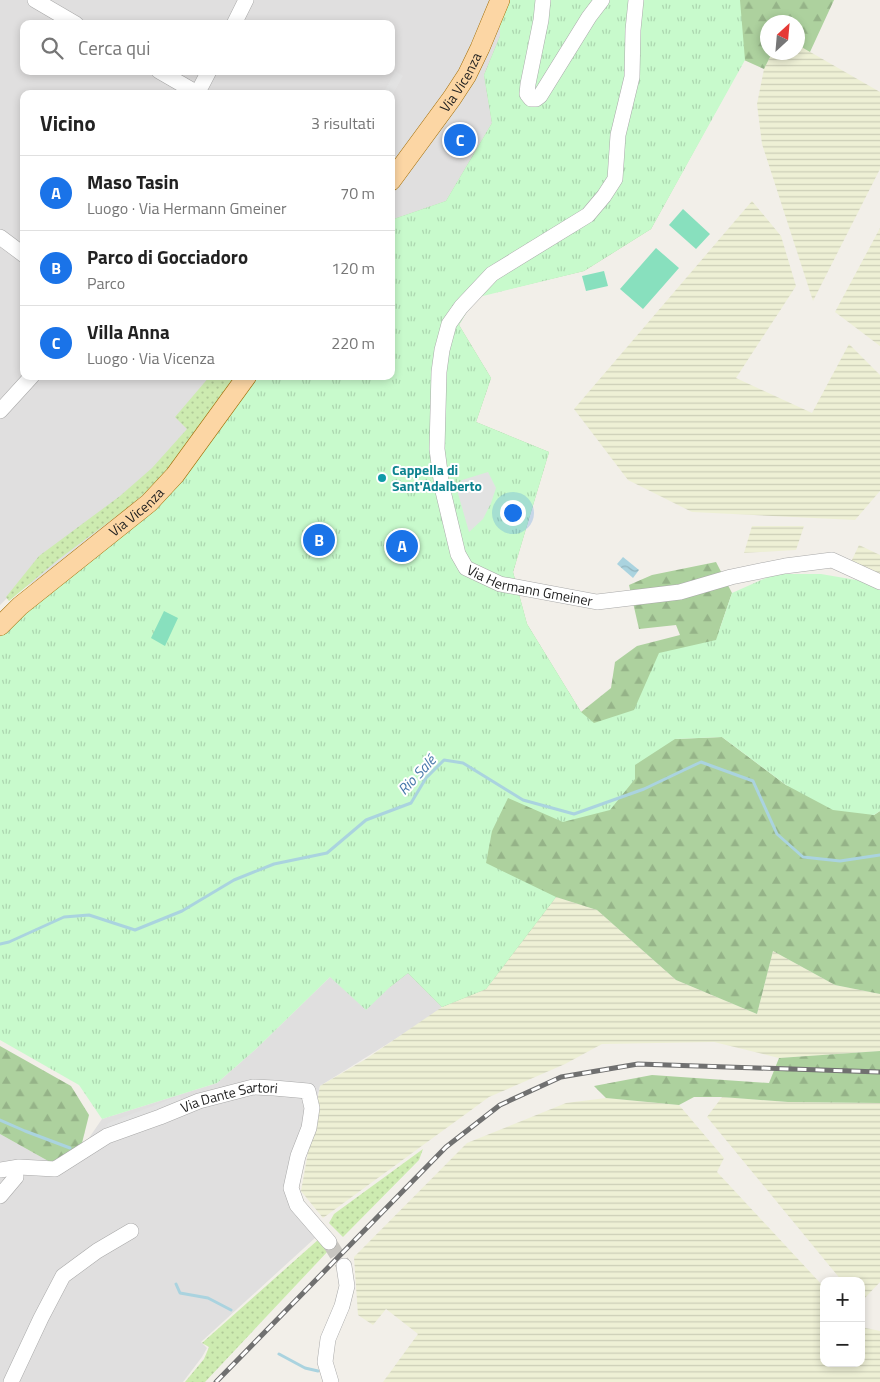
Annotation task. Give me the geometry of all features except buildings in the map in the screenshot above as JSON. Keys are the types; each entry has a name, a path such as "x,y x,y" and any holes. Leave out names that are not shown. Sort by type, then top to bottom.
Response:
{"main road":[{"name":"Via Vicenza","path":"395,176 452,98 466,75 480,48 500,0"},
{"name":"Via Vicenza","path":"0,626 20,606 149,503 175,475 244,380"}],"street":[{"path":"35,0 69,20"},
{"path":"236,20 246,0"},
{"path":"542,0 541,20 527,94 531,99 536,99 540,96 589,17 602,0"},
{"name":"Via Hermann Gmeiner","path":"636,0 632,77 618,136 614,179 604,196 588,215 492,274 461,307 449,324 438,372 437,449 442,486 458,554 466,568 500,584 597,602 680,592 758,571 832,560 880,582"},
{"path":"166,75 192,90"},
{"path":"199,90 207,75"},
{"path":"0,237 20,252"},
{"path":"0,411 28,380"},
{"name":"Via Dante Sartori","path":"0,1170 19,1167 55,1169 107,1136 198,1101 253,1087 308,1091 312,1108 309,1128 298,1156 291,1188 297,1205 329,1242"},
{"path":"0,1196 16,1177"},
{"path":"11,1382 63,1276 97,1251 132,1231"},
{"path":"330,1382 325,1362 328,1339 342,1306 347,1286 344,1266"}],"shaded area":[{"path":"0,0 505,0 500,13 500,36 484,75 492,123 446,201 395,219 395,90 20,90 20,380 254,380 183,479 155,508 6,599 0,605"},
{"path":"395,71 403,76 395,91 385,90 393,75 395,75"},
{"path":"488,472 496,488 483,519 469,532 457,490 458,486 462,480"},
{"path":"408,972 442,1007 421,1023 320,1086 295,1194 326,1228 201,1342 207,1348 183,1382 0,1382 0,1134 50,1162 80,1151 102,1119 217,1083 257,1048 330,977 390,987"},
{"path":"179,1096 185,1103 102,1134 108,1123"}],"green space":[{"path":"505,0 834,0 810,52 805,49 805,15 760,15 760,60 768,60 764,69 744,60 651,229 584,271 475,297 459,325 491,378 476,422 549,452 513,572 527,624 581,712 611,688 615,662 637,646 680,635 676,625 639,629 629,585 652,575 716,562 732,593 719,631 797,654 675,739 722,737 786,785 874,815 880,811 880,994 835,985 773,951 757,1014 676,980 597,910 556,897 486,989 442,1007 408,973 390,987 329,963 0,1040 0,637 183,479 254,380 395,380 395,219 446,201 492,123 484,75 500,36 500,13"},
{"path":"505,0 740,0 745,60 651,229 584,271 475,298 459,325 491,378 476,422 549,452 513,572 527,624 581,712 594,723 634,710 659,653 716,640 732,593 775,574 821,574 862,581 880,590 880,811 874,815 833,810 786,785 722,737 675,739 635,765 635,779 610,810 563,822 508,798 492,831 486,863 556,897 486,989 442,1007 408,973 366,1010 330,977 257,1048 217,1083 102,1119 79,1085 0,1040 0,637 25,611 183,479 254,380 395,380 395,219 446,201 492,123 484,75 500,36 500,13"},
{"path":"805,49 880,92 880,169 813,301 762,144 757,104 764,69 768,60 805,60"},
{"path":"752,201 781,236 796,286 736,378 812,413 849,344 880,375 880,491 855,520 692,512 628,480 574,409"},
{"path":"683,209 710,234 696,249 669,225"},
{"path":"880,228 880,346 835,312"},
{"path":"656,248 679,268 643,309 620,289"},
{"path":"604,271 608,286 586,291 582,276"},
{"path":"207,380 234,380 174,463 155,484 130,506 59,559 9,601 6,597 39,556 120,496 152,468 187,429 175,417"},
{"path":"752,526 804,526 796,550 744,553"},
{"path":"859,545 880,555 880,578 850,564"},
{"path":"164,611 178,618 165,646 151,638"},
{"path":"556,897 597,910 676,980 757,1014 773,951 835,985 880,994 880,1051 779,1058 714,1042 602,1044 565,1064 489,1097 323,1218 301,1191 320,1086 366,1059 442,1007 486,989"},
{"path":"0,1046 71,1086 89,1115 80,1151 50,1162 0,1134"},
{"path":"880,1051 880,1103 788,1102 694,1097 679,1105 606,1098 594,1086 652,1075 769,1083 779,1058"},
{"path":"722,1097 788,1102 880,1103 880,1282 865,1298 865,1277 839,1277 707,1117"},
{"path":"606,1098 679,1105 724,1158 717,1172 820,1283 820,1367 865,1367 865,1328 880,1331 880,1382 383,1382 418,1334 386,1309 373,1325 358,1315 354,1257 467,1143 566,1103"},
{"path":"423,1149 419,1160 343,1237 329,1223 334,1214"},
{"path":"319,1239 329,1250 205,1382 185,1382 204,1359 209,1347 202,1343"}],"water":[{"path":"623,557 639,570 633,578 617,564"}],"waterway":[{"name":"Rio Salé","path":"0,944 9,942 64,917 89,915 135,930 182,911 234,880 274,864 327,853 366,820 411,803 426,778 444,760 463,763 523,800 574,814 644,789 701,762 753,781 777,834 803,857 840,861 880,855"},
{"path":"0,1120 70,1148"},
{"path":"176,1284 180,1293 208,1298 231,1310"},
{"path":"279,1354 305,1368 318,1371"}],"tunnel":[{"path":"329,1242 344,1266"}],"railway":[{"path":"216,1382 446,1147 500,1105 561,1077 638,1064 880,1072"}],"place":[{"name":"Villa Anna","path":"460,140"},
{"name":"Cappella di Sant'Adalberto","path":"382,478"},
{"name":"Parco di Gocciadoro","path":"319,540"},
{"name":"Maso Tasin","path":"402,546"}]}
